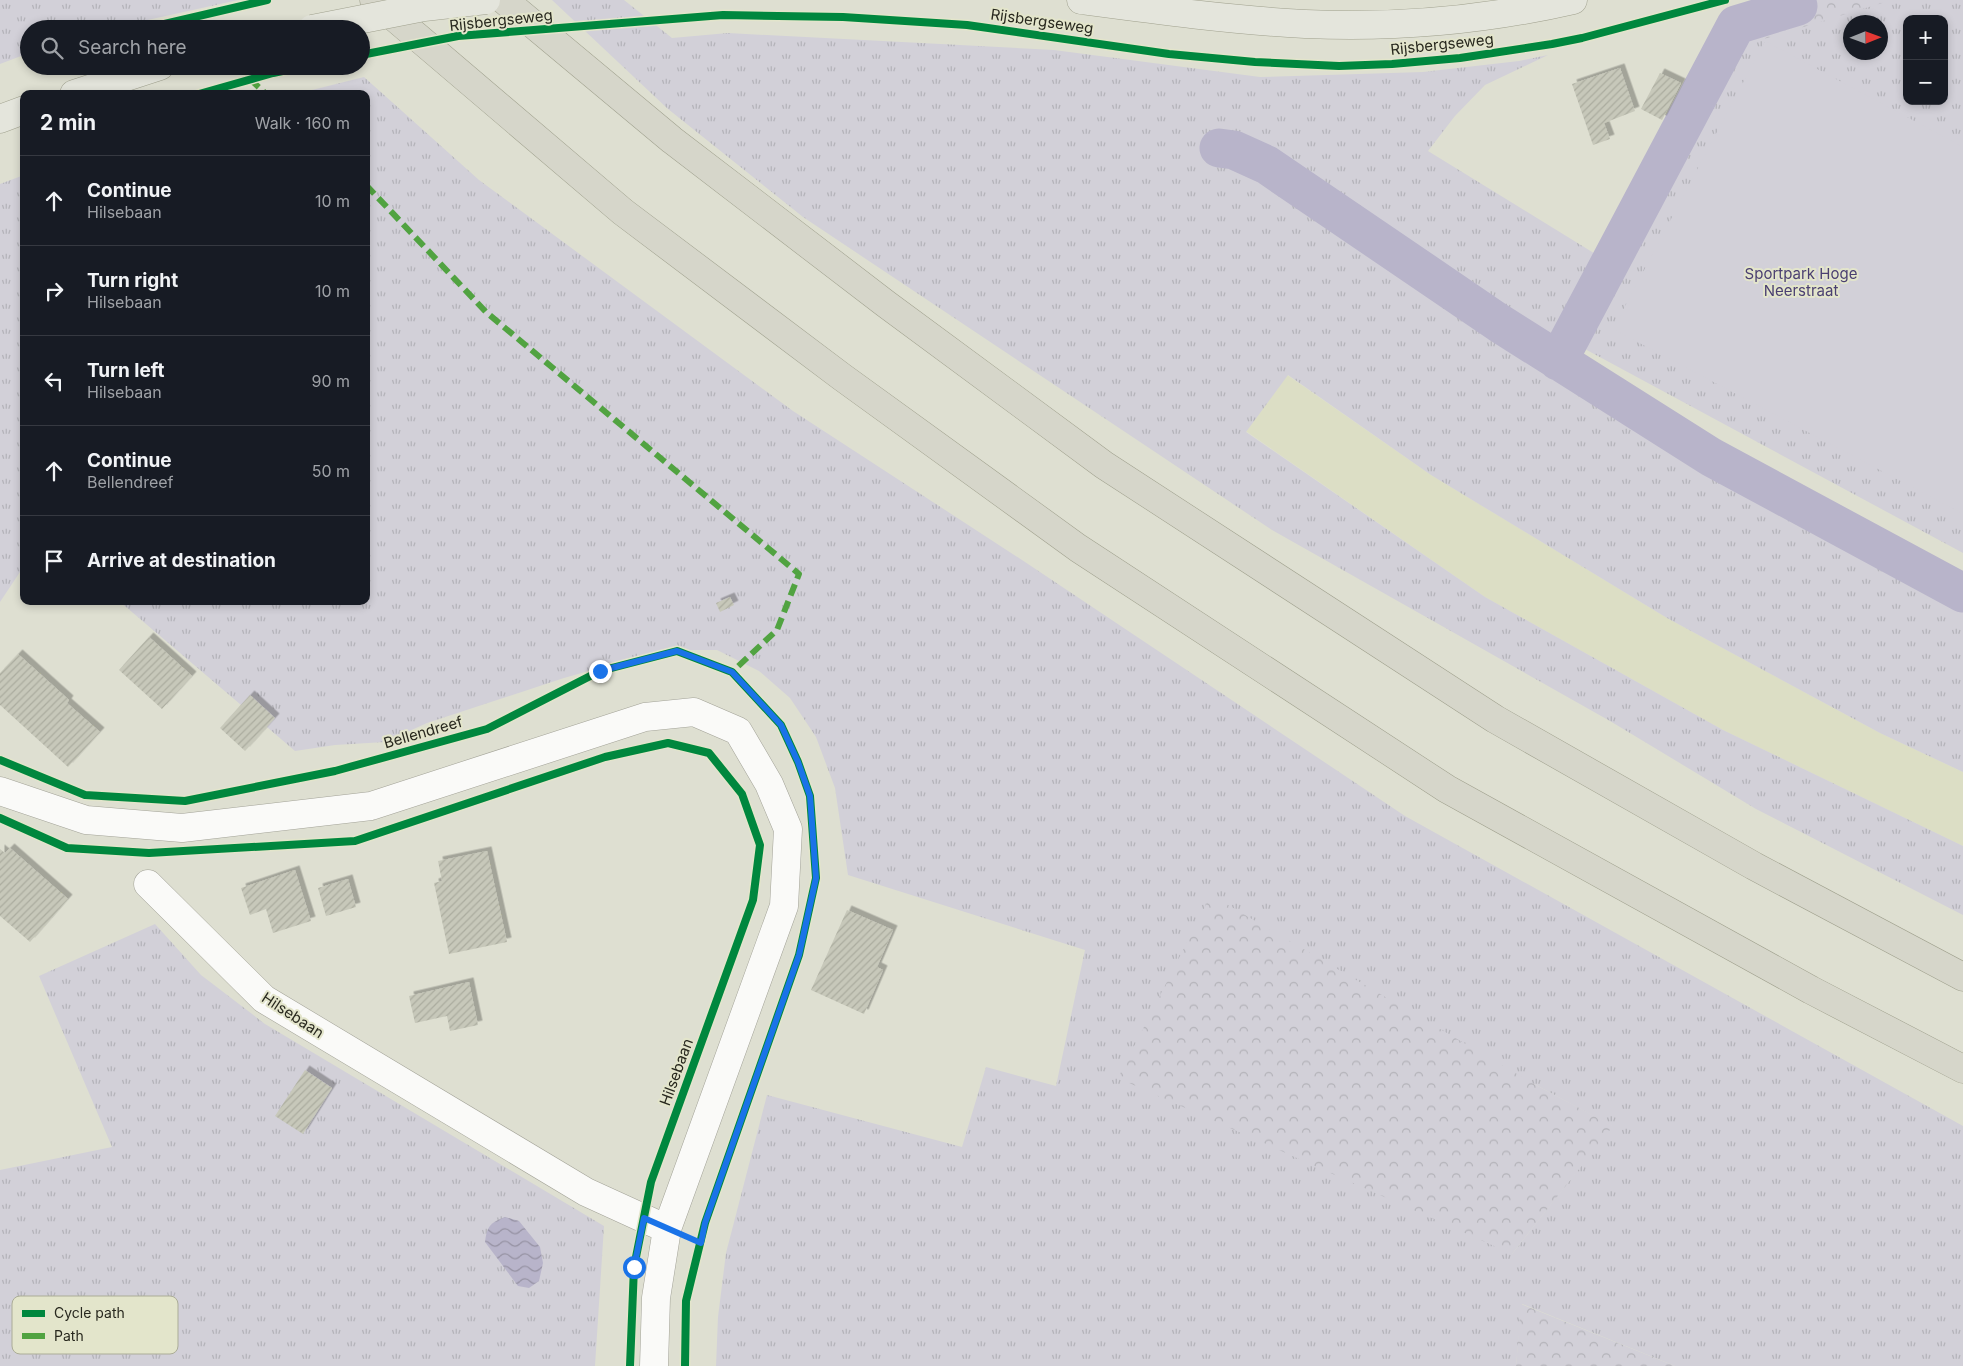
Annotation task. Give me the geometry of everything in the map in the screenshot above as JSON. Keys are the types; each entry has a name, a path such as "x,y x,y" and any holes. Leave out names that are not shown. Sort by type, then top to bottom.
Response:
{"highway":[{"path":"374,0 622,212 842,377 1078,548 1447,789 1802,985 1963,1069"},
{"path":"504,0 680,146 886,304 1104,465 1495,719 1754,866 1963,977"}],"main road":[{"name":"Rijsbergseweg","path":"358,20 424,7 486,0"},
{"name":"Rijsbergseweg","path":"1082,0 1260,21 1350,25 1430,22 1538,8 1573,0"},
{"path":"86,90 132,75"},
{"path":"0,119 20,112"}],"street":[{"path":"0,791 86,820 182,828 371,806 646,717 694,712 738,731 769,784 788,829 784,906 667,1229 656,1298 654,1366"},
{"name":"Hilsebaan","path":"148,884 264,999 586,1192 667,1229"}],"shaded area":[{"path":"1287,375 1431,475 1667,618 1880,733 1963,772 1963,846 1723,730 1485,597 1246,431"}],"green space":[{"path":"0,0 238,0 148,20 20,20 20,56 0,64"},
{"path":"552,0 624,0 672,38 728,33 1054,50 1260,77 1423,72 1519,61 1548,55 1485,85 1455,116 1428,151 1610,263 1552,371 1963,602 1963,772 1880,733 1667,618 1431,475 1288,375 1246,432 1485,597 1723,730 1963,846 1963,915 1756,809 1610,721 1272,530 803,217 668,109"},
{"path":"1798,0 1892,0 1721,52 1738,17"},
{"name":"Sportpark Hoge Neerstraat","path":"1848,0 1963,0 1963,553 1583,348 1751,28"},
{"name":"Sportpark Hoge Neerstraat","path":"1765,41 1963,147 1963,514 1613,329"},
{"path":"364,77 479,180 793,411 1022,560 1405,816 1963,1126 1963,1366 1675,1366 1522,1304 1516,1366 716,1366 718,1317 726,1253 767,1095 962,1147 986,1067 1056,1086 1085,950 848,875 835,788 816,737 790,698 759,671 717,650 680,650 634,658 564,678 427,723 385,742 335,745 295,751 124,605 370,605 370,90 312,90","holes":["1534,1084 1612,1126 1512,1254"]},
{"path":"20,176 20,572 0,602 0,184"},
{"path":"1211,895 1534,1084 1613,1126 1512,1254 1118,1078"},
{"path":"155,924 201,975 265,1024 604,1226 595,1366 0,1366 0,1170 112,1147 39,976"},
{"path":"1521,1304 1675,1366 1516,1366"}],"water":[{"path":"505,1217 519,1221 540,1247 543,1263 539,1281 529,1288 518,1286 485,1242 490,1226"}],"building":[{"path":"1620,68 1635,111 1604,123 1610,139 1593,145 1572,84"},
{"path":"1660,73 1681,83 1662,120 1641,109"},
{"path":"730,597 734,605 720,612 716,603"},
{"path":"149,637 192,676 162,709 119,670"},
{"path":"18,654 69,700 67,703 100,732 68,767 0,705 0,673"},
{"path":"250,695 275,718 245,751 220,728"},
{"path":"10,848 68,899 30,942 0,916 0,849 5,853"},
{"path":"487,851 507,942 449,954 434,883 442,881 438,861"},
{"path":"295,870 311,921 273,933 266,909 250,915 241,888"},
{"path":"348,879 356,907 326,916 318,888"},
{"path":"847,910 893,930 877,967 883,970 864,1014 811,990"},
{"path":"469,982 478,1025 450,1031 447,1016 415,1023 409,996"},
{"path":"305,1070 332,1088 303,1134 275,1116"}],"waterway":[{"path":"1558,361 1736,25 1798,6"},
{"path":"1219,148 1234,150 1267,165 1499,323 1711,457 1963,593"}],"marked path":[{"path":"250,79 262,90"},
{"path":"370,189 486,312 799,574 777,630 732,672"}],"cycle path":[{"path":"181,20 267,0"},
{"path":"370,53 458,36 723,15 843,17 967,25 1169,54 1255,62 1339,66 1392,64 1460,58 1552,44 1582,38 1725,0"},
{"path":"213,90 266,75"},
{"name":"Bellendreef","path":"0,760 85,795 185,801 335,771 487,729 600,671 677,651 732,672 781,725 798,762 810,796 816,878 799,955 705,1223 686,1301 685,1366"},
{"path":"0,818 67,848 149,853 355,841 605,757 668,743 709,753 742,794 760,845 753,900 651,1182 634,1267 630,1366"}],"route":[{"path":"600,671 677,651 732,672 781,725 798,762 810,796 816,878 799,955 705,1223 701,1243 644,1218 634,1267"}]}
